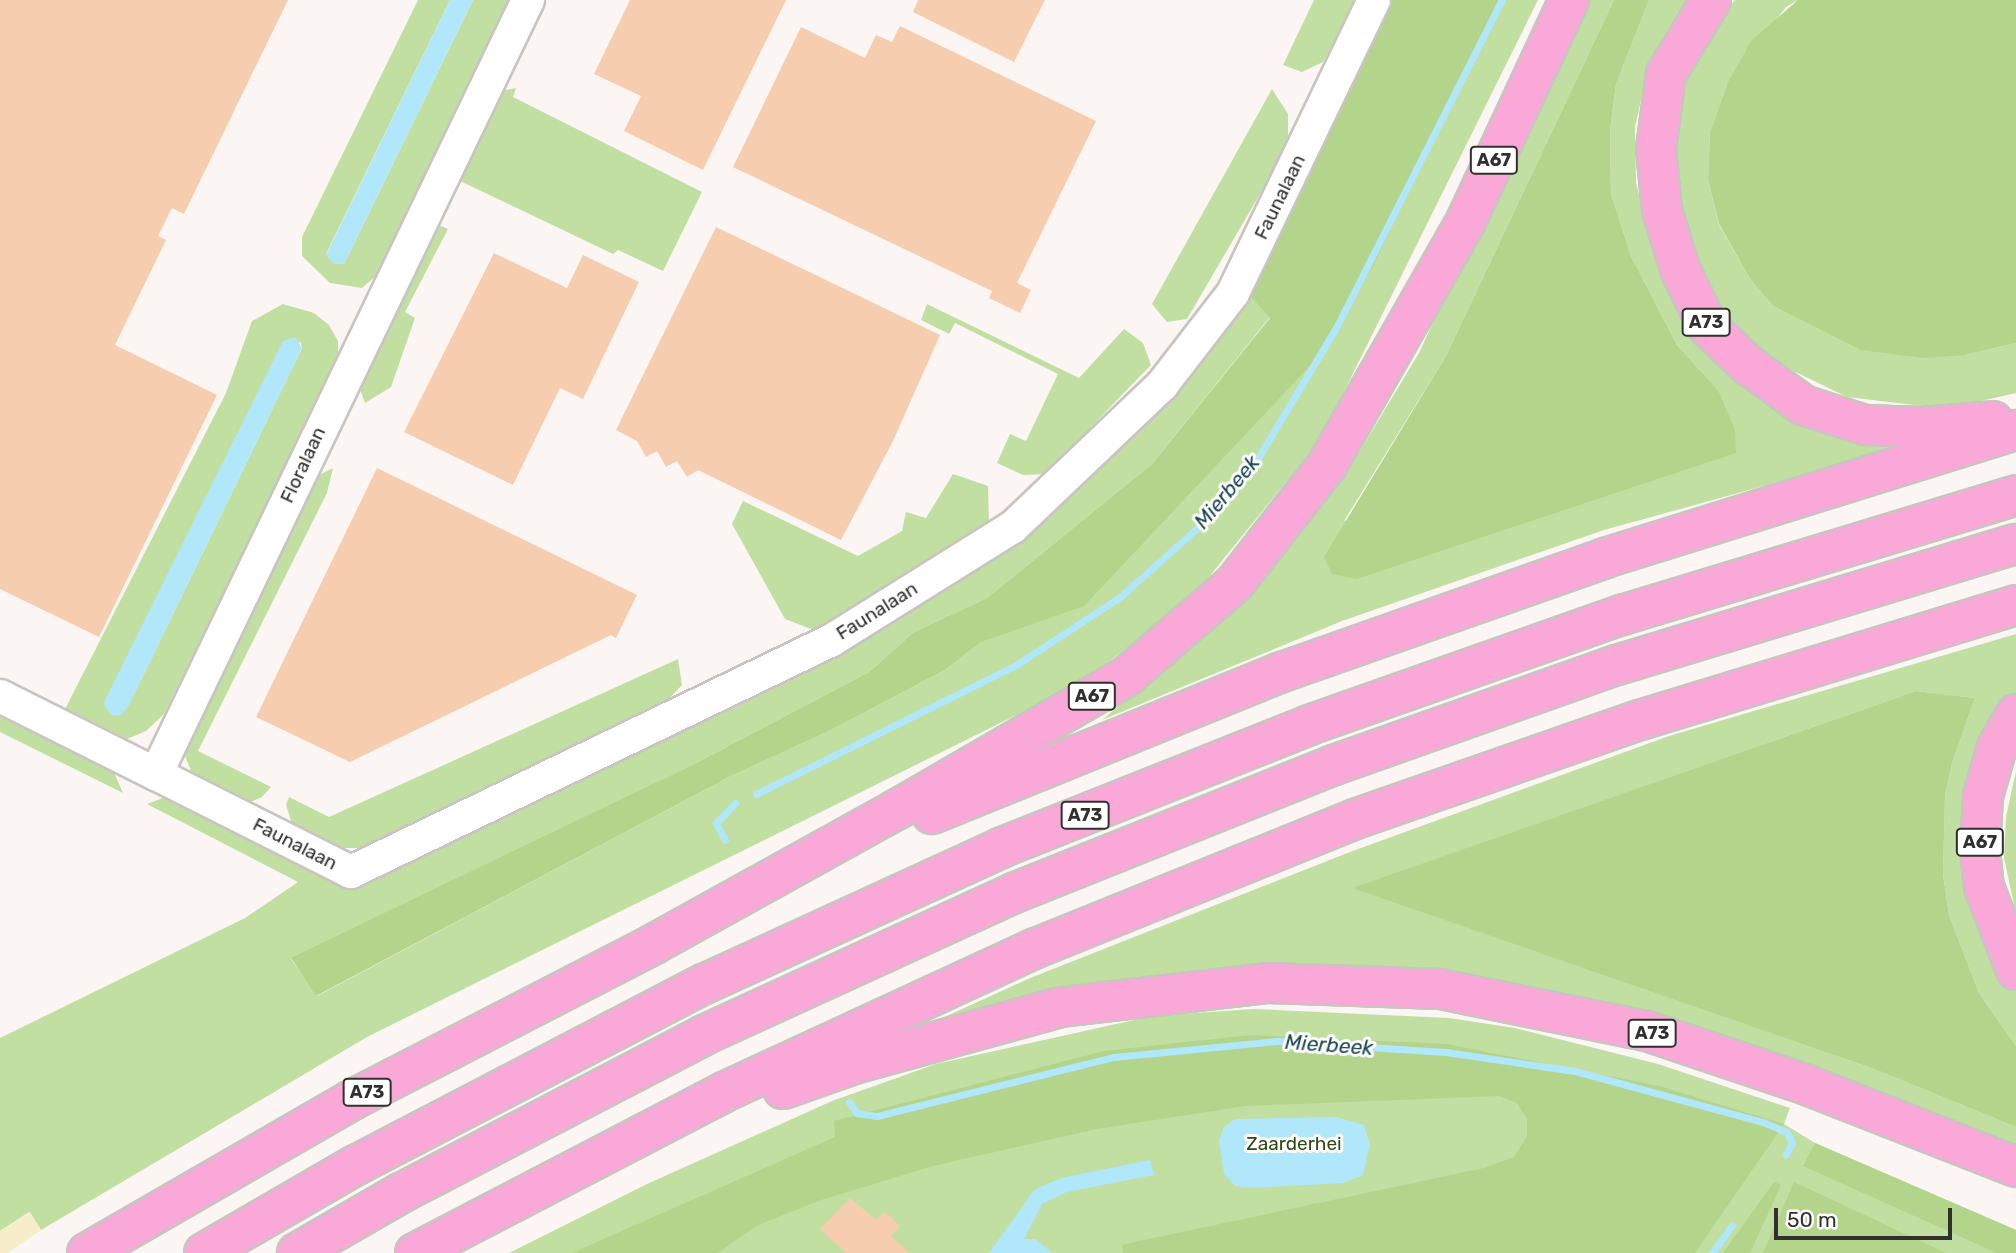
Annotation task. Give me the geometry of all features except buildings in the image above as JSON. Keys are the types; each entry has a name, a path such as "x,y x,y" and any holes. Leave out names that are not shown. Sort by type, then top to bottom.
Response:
{"highway":[{"name":"A67","path":"654,944 1127,676 1234,584 1327,465 1465,223 1569,0"},
{"name":"A73","path":"1711,0 1666,74 1656,149 1661,210 1679,269 1708,327 1748,365 1803,405 1865,425 1922,427 2016,419"},
{"name":"A73","path":"87,1253 352,1100 654,944 966,799 1282,672 1605,558 2016,430"},
{"name":"A73","path":"204,1253 356,1166 704,984 1003,847 1309,724 1622,615 2016,495"},
{"name":"A73","path":"298,1253 413,1187 704,1035 1014,893 1334,765 1617,665 2016,544"},
{"name":"A73","path":"415,1253 600,1153 1037,948 1355,819 1640,720 2016,605"},
{"name":"A67","path":"2016,714 1997,747 1983,796 1980,849 1984,887 2016,970"},
{"name":"A73","path":"600,1153 854,1064 1061,1007 1269,983 1440,989 1647,1031 1807,1085 2016,1167"}],"street":[{"name":"Floralaan","path":"156,774 528,0"},
{"name":"Faunalaan","path":"156,774 351,872 832,640 1001,534 1162,385 1233,293 1374,0"},
{"path":"0,696 156,774"}],"green space":[{"path":"418,0 450,0 326,254 333,263 344,264 473,0 513,0 382,271 362,288 330,283 302,256 302,237"},
{"path":"1314,0 1356,0 1323,62 1302,72 1283,65"},
{"path":"1388,0 1500,0 1375,263 1322,353 1084,606 981,642 945,670 831,730 731,776 316,996 291,958 698,762 869,672 914,632 987,598 1152,464 1270,318 1244,289"},
{"path":"1500,0 1538,0 1320,440 1191,599 1081,683 367,1037 41,1230 29,1212 0,1231 0,1038 245,918 298,882 147,804 171,795 349,888 872,628 988,561 1244,289 1270,317 1152,464 987,598 914,632 869,672 698,762 291,959 317,996 731,776 831,730 945,670 981,642 1023,624 1375,263"},
{"path":"1580,0 1614,0 1446,356 1344,521 1718,390 1677,345 1631,256 1611,194 1610,132 1616,84 1649,0 1686,0 1649,65 1635,127 1636,183 1646,221 1725,359 1923,436 1811,473 1604,530 1342,621 1102,720 1245,599 1355,459 1419,353"},
{"path":"1614,0 1649,0 1616,84 1610,132 1611,194 1631,256 1677,345 1718,390 1735,430 1736,453 1357,579 1332,574 1324,557 1446,356"},
{"path":"1735,0 1798,0 1786,7 1727,84 1710,132 1708,180 1719,225 1750,279 1773,306 1860,350 1965,355 2016,343 2016,393 1972,403 1923,406 1847,397 1777,363 1746,338 1721,306 1685,237 1674,188 1675,131 1688,70 1716,22"},
{"path":"1798,0 2016,0 2016,343 1965,355 1924,358 1860,350 1773,306 1750,279 1719,224 1708,180 1710,132 1727,84 1752,40"},
{"path":"516,88 513,97 702,192 663,271 618,250 613,254 456,179 500,91"},
{"path":"1272,89 1288,114 1288,146 1187,319 1167,322 1152,304"},
{"path":"441,226 448,229 405,312 415,318 391,387 365,403 357,381 421,243"},
{"path":"283,304 314,313 329,325 338,341 338,358 164,714 146,731 127,739 102,737 61,717 226,393 252,321","holes":["300,341 302,348 128,707"]},
{"path":"927,304 1079,378 1124,329 1143,343 1151,365 1045,474 1023,475 997,463 1010,434 1026,441 1058,374 955,323 949,334 921,320"},
{"path":"333,468 327,493 198,751 271,787 262,797 248,803 233,801 193,776 182,748 309,480"},
{"path":"953,474 988,486 989,524 816,631 785,619 732,524 743,501 858,556 902,531 906,512 926,518"},
{"path":"2016,634 2016,698 1983,771 2007,978 2016,990 2016,1046 1979,993 1949,915 1943,874 1945,796 1952,763 1975,698 1916,691 1353,888 1874,1069 2016,1127 2016,1152 1526,991 1381,968 1251,970 872,1050 1030,978 1350,852 1669,736"},
{"path":"678,659 682,685 663,705 363,848 330,848 293,827 286,805 289,797 329,817"},
{"path":"1916,691 1975,698 1952,763 1945,796 1943,874 1949,915 1979,993 2016,1046 2016,1127 1874,1069 1352,888"},
{"path":"0,715 112,768 123,793 0,732"},
{"path":"2016,771 2016,914 2004,858 2006,817"},
{"name":"Zaarderhei","path":"1253,1009 1449,1018 1515,1028 1658,1064 1790,1108 1784,1124 1815,1143 2016,1230 2016,1253 509,1253 647,1184 832,1101 936,1064 1152,1016"},
{"path":"1251,1035 1447,1044 1659,1086 1784,1124 1695,1253 1123,1253 1122,1245 1130,1243 1484,1168 1514,1157 1527,1136 1527,1119 1517,1103 1499,1096 1245,1106 1097,1129 933,1166 821,1200 756,1226 718,1253 572,1253 835,1137 834,1121 1104,1051"},
{"path":"1815,1143 2016,1230 2016,1253 1997,1253 1803,1166"},
{"path":"1774,1182 1781,1185 1750,1253 1723,1253"},
{"path":"1794,1182 1946,1253 1763,1253"}],"sand":[{"path":"30,1212 41,1230 8,1253 0,1253 0,1231"}],"water":[{"path":"450,0 473,0 344,264 333,263 326,255"},
{"path":"295,337 302,348 128,707 121,715 111,715 103,704 283,341"},
{"path":"1337,1117 1364,1125 1370,1145 1363,1175 1343,1183 1254,1188 1235,1186 1224,1174 1219,1140 1224,1127 1235,1119"},
{"path":"1150,1160 1154,1175 1067,1192 1042,1204 1024,1239 1035,1239 1052,1253 989,1253 1034,1190 1061,1178"}],"waterway":[{"name":"Mierbeek","path":"756,794 1016,665 1120,597 1204,522 1258,458 1337,326 1502,0"},
{"name":"Mierbeek","path":"725,840 716,823 735,803"},
{"name":"Mierbeek","path":"849,1102 857,1113 877,1116 1114,1057 1277,1041 1446,1052 1575,1071 1763,1122 1787,1132 1792,1143 1786,1154"},
{"name":"Mierbeek","path":"1712,1253 1732,1225"}]}
